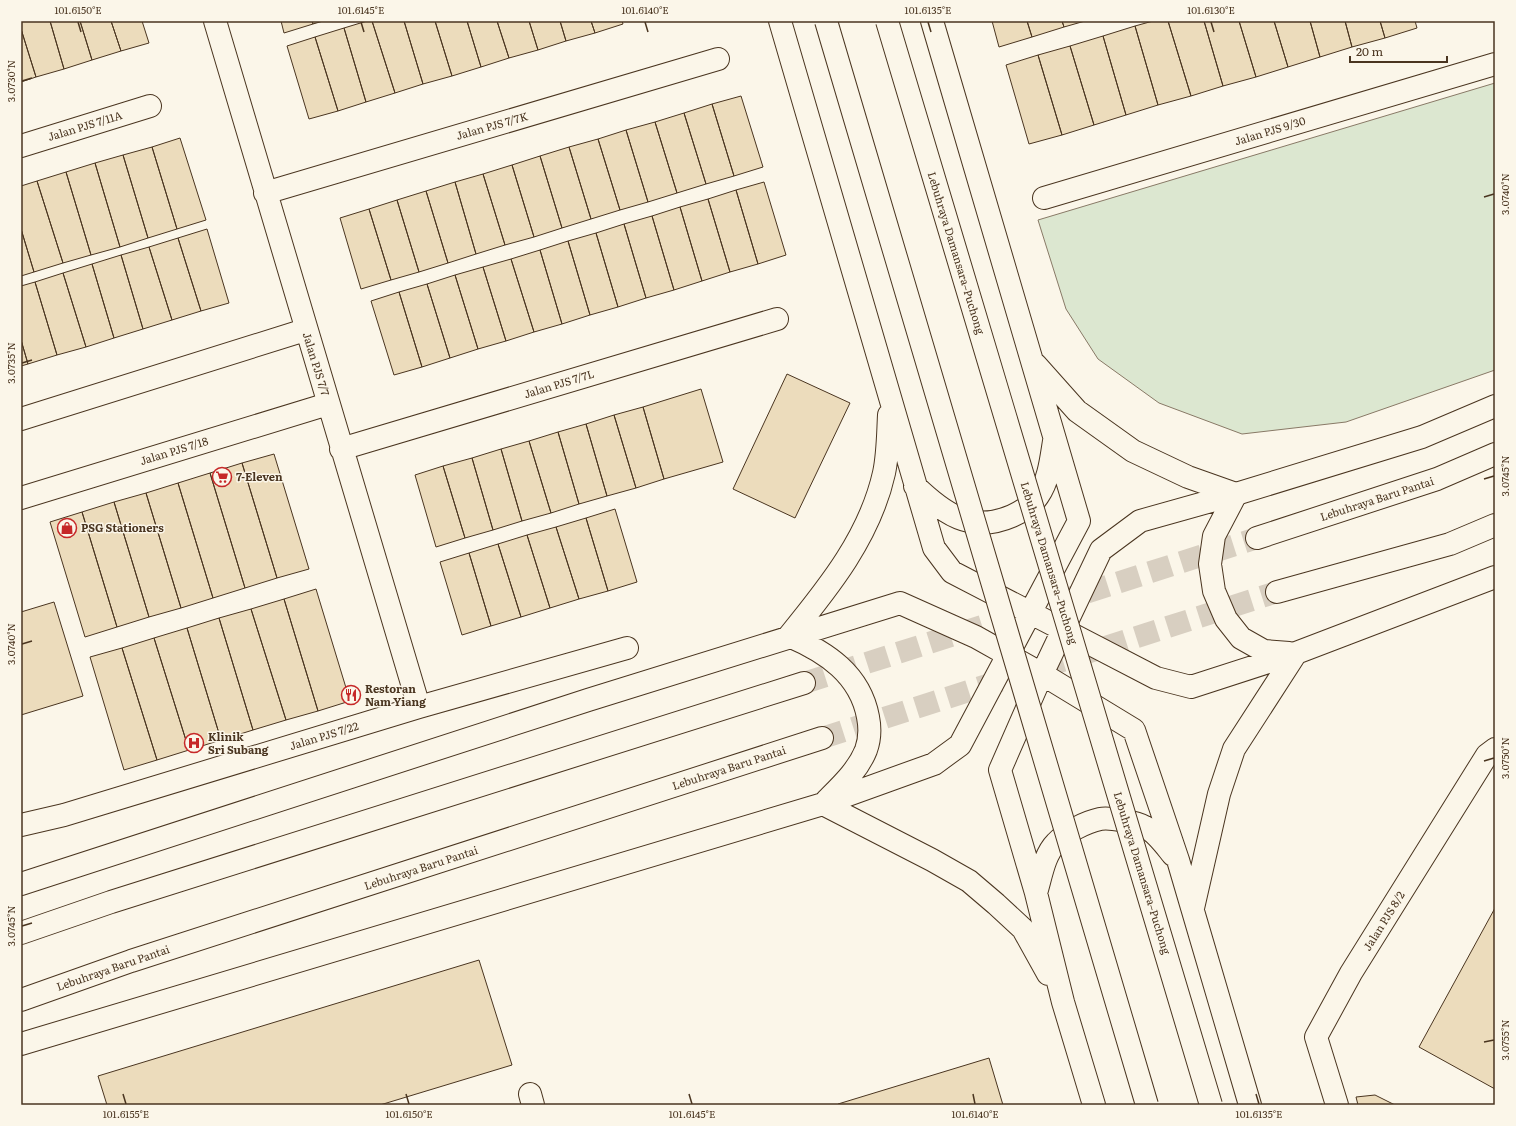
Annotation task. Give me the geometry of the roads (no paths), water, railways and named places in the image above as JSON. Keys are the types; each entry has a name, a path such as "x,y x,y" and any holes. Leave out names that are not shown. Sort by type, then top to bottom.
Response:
{"main road":[{"name":"Jalan PJS 7/7","path":"215,21 305,330 419,707"},
{"path":"780,21 934,548 952,572 1156,678 1190,687 1296,653 1495,577"},
{"path":"826,21 1146,1105"},
{"name":"Lebuhraya Damansara–Puchong","path":"887,21 1211,1105"},
{"path":"21,1044 823,804 934,764 960,745 1079,521 932,21"},
{"name":"Jalan PJS 7/7K","path":"265,193 718,59"},
{"name":"Jalan PJS 9/30","path":"1044,198 1495,64"},
{"name":"Jalan PJS 7/11A","path":"21,146 150,106"},
{"name":"Jalan PJS 7/7L","path":"341,449 777,319"},
{"path":"21,419 305,330"},
{"path":"1032,359 1077,411 1133,451 1188,477 1236,494"},
{"path":"789,636 848,559 870,515 884,473 891,402"},
{"name":"Jalan PJS 7/18","path":"21,498 328,404"},
{"path":"1094,1105 1063,1002 1036,893 1000,770 1042,674 1101,550 1140,521 1236,494 1422,437 1495,406"},
{"path":"915,486 934,505 958,519 980,524 1002,520 1022,512 1037,497 1047,478 1055,438"},
{"name":"Lebuhraya Baru Pantai","path":"1257,538 1437,479 1495,454"},
{"path":"1236,494 1214,536 1210,564 1214,592 1226,619 1241,638 1264,651 1296,653"},
{"path":"1277,592 1450,544 1495,525"},
{"path":"21,884 789,636 900,602 976,637 1007,656 1042,674 1134,730 1178,860 1192,912 1250,1105"},
{"path":"789,636 813,646 834,660 855,682 866,708 870,729 866,749 852,775 823,804"},
{"name":"Jalan PJS 7/22","path":"21,825 64,815 419,707 627,648"},
{"path":"1192,912 1219,794 1234,750 1296,653"},
{"path":"21,933 126,898 804,683"},
{"name":"Lebuhraya Baru Pantai","path":"21,1000 147,956 822,738"},
{"name":"Jalan PJS 8/2","path":"1337,1105 1316,1037 1351,973 1487,755 1495,749"},
{"path":"823,804 932,860 968,881 996,904 1023,929 1063,1002"},
{"path":"1036,893 1048,855 1056,842 1072,831 1100,819 1128,822 1145,827 1159,839 1178,860"}],"tunnel":[{"path":"804,683 1257,538"},
{"path":"822,738 1277,592"}],"place":[{"name":"7-Eleven","path":"222,477"},
{"name":"PSG Stationers","path":"67,528"},
{"name":"Restoran Nam Yiang","path":"351,695"},
{"name":"Klinik Sri Subang","path":"194,743"}]}
